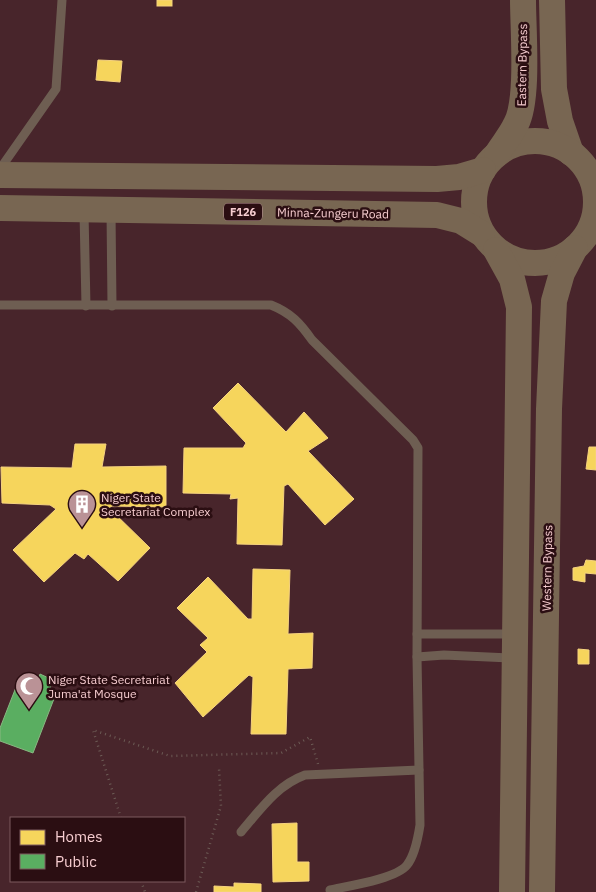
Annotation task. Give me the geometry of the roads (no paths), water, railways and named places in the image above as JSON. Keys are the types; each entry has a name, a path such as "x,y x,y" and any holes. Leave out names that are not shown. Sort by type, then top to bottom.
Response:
{"main road":[{"name":"Eastern Bypass","path":"490,162 517,124 522,109 524,74 522,0"},
{"path":"552,0 554,89 560,121 584,163 592,182 596,200 594,218 586,237"},
{"path":"0,175 437,179 460,177 490,162 515,144 534,141 554,144 584,163"},
{"path":"490,162 475,190 474,213 512,279 519,307 512,892"},
{"name":"Minna-Zungeru Road","path":"0,208 437,215 461,221 489,242"},
{"name":"F126","path":"489,242 515,260 536,264 557,259 586,237"},
{"name":"Western Bypass","path":"542,892 549,408 554,301 562,273 586,237"}],"lane":[{"path":"0,169 56,89 62,0"},
{"path":"84,209 86,306"},
{"path":"111,210 112,306"},
{"path":"0,305 271,305 285,311 300,324 312,340 413,440 418,448 417,657 420,825 418,839 407,865 396,874 330,890"},
{"path":"417,634 515,646"},
{"path":"417,657 515,646"},
{"path":"241,832 280,788 292,780 305,775 419,770"}],"place":[{"name":"Niger State Secretariat Complex","path":"82,528"},
{"name":"Niger State Secretariat Juma'at Mosque","path":"29,710"}]}
